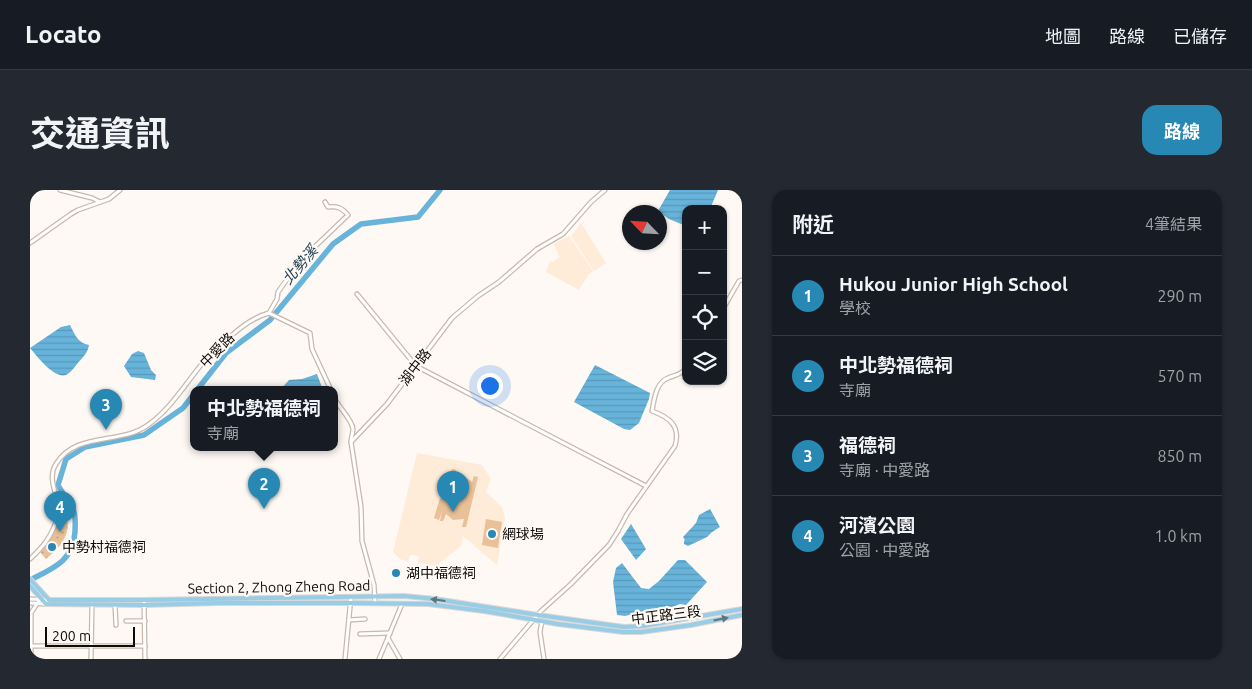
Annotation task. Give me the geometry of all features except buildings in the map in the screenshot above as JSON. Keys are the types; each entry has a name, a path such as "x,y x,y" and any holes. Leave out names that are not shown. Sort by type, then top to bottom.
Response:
{"main road":[{"path":"30,579 38,594"},
{"path":"30,586 46,604"},
{"path":"38,594 44,594 50,600"},
{"name":"Section 2, Zhong Zheng Road","path":"50,600 404,596 624,627 643,626 742,609"},
{"name":"Section 2, Zhong Zheng Road","path":"46,604 402,603 428,604 534,620"},
{"name":"中正路三段","path":"534,620 641,632 691,625 742,614"}],"street":[{"path":"60,190 92,198 100,203"},
{"path":"30,243 71,214 109,199 120,190"},
{"name":"湖中路","path":"351,442 387,404 452,318 478,296 499,282 537,249 563,234 605,190"},
{"path":"325,202 328,207 343,209 348,215 300,260 278,292 269,313 310,333 312,349 329,386"},
{"path":"727,302 739,281 742,280"},
{"path":"356,294 416,366 646,486"},
{"name":"中愛路","path":"30,559 48,541 59,515 53,476 55,465 60,458 79,444 130,433 147,426 158,418 173,401 206,358 244,324 269,313"},
{"path":"500,659 541,611 571,584 609,545 646,486 675,446 677,430 663,415 652,411 654,398 663,380 682,373"},
{"path":"338,405 351,422 353,429 351,442 361,507 362,541 374,586 375,603"},
{"path":"38,594 50,600"},
{"path":"31,659 30,613 32,604 38,594"},
{"path":"30,599 38,594 44,594"},
{"path":"345,659 352,603 351,597"},
{"path":"144,600 145,659"},
{"path":"379,659 402,603"},
{"path":"32,604 46,604"},
{"path":"91,659 92,604"},
{"path":"115,605 116,625"},
{"path":"350,620 365,619"},
{"path":"126,621 145,621"},
{"path":"542,621 540,632 544,659"},
{"path":"360,634 390,633"},
{"path":"388,637 400,659"},
{"path":"30,646 145,646"}],"shaded area":[{"path":"581,223 606,263 594,271 571,236"},
{"path":"569,236 593,271 587,276 584,275 587,277 579,290 546,272 550,261 553,262 560,258 554,244"},
{"path":"417,453 482,465 491,479 486,492 502,507 505,518 497,565 463,536 461,546 436,566 417,563 419,557 414,555 410,555 408,562 400,559 393,552"},
{"path":"452,469 456,470 455,480 464,477 472,482 474,476 478,477 466,527 462,527 464,519 453,520 446,514 443,521 440,521 442,511 439,520 434,518 440,498 445,499"},
{"path":"62,508 67,519 67,531 59,546 46,559 40,552 56,526"},
{"name":"網球場","path":"486,519 502,522 498,548 482,545"}],"water":[{"path":"670,190 718,190 712,205 682,205 682,224 667,218 667,205 661,205"},
{"path":"70,325 79,340 89,345 86,353 72,370 66,375 56,374 30,348 61,327"},
{"path":"138,351 144,353 151,370 156,375 155,380 131,377 124,366 132,354"},
{"path":"595,365 650,393 639,423 630,430 624,429 574,402"},
{"path":"317,374 322,386 284,386 289,380 302,379"},
{"path":"710,509 720,527 707,537 688,546 684,544 685,540 683,537 696,523 699,515"},
{"path":"631,524 646,549 636,560 621,539"},
{"path":"678,560 685,560 707,582 686,605 680,604 662,611 647,611 625,616 617,615 613,582 616,568 622,563 641,588 649,589"}],"waterway":[{"name":"北勢溪","path":"200,386 226,353 270,320 333,244 361,224 418,217 440,190"},
{"name":"北勢溪","path":"30,580 47,572 61,562 66,557 73,542 75,532 74,512 58,485 66,459 85,447 144,435 183,408 190,399"}],"place":[{"name":"福德祠","path":"106,430"},
{"name":"中北勢福德祠","path":"264,509"},
{"name":"Hukou Junior High School","path":"453,512"},
{"name":"河濱公園","path":"60,532"},
{"name":"網球場","path":"492,534"},
{"name":"中勢村福德祠","path":"52,547"},
{"name":"湖中福德祠","path":"396,573"}]}
